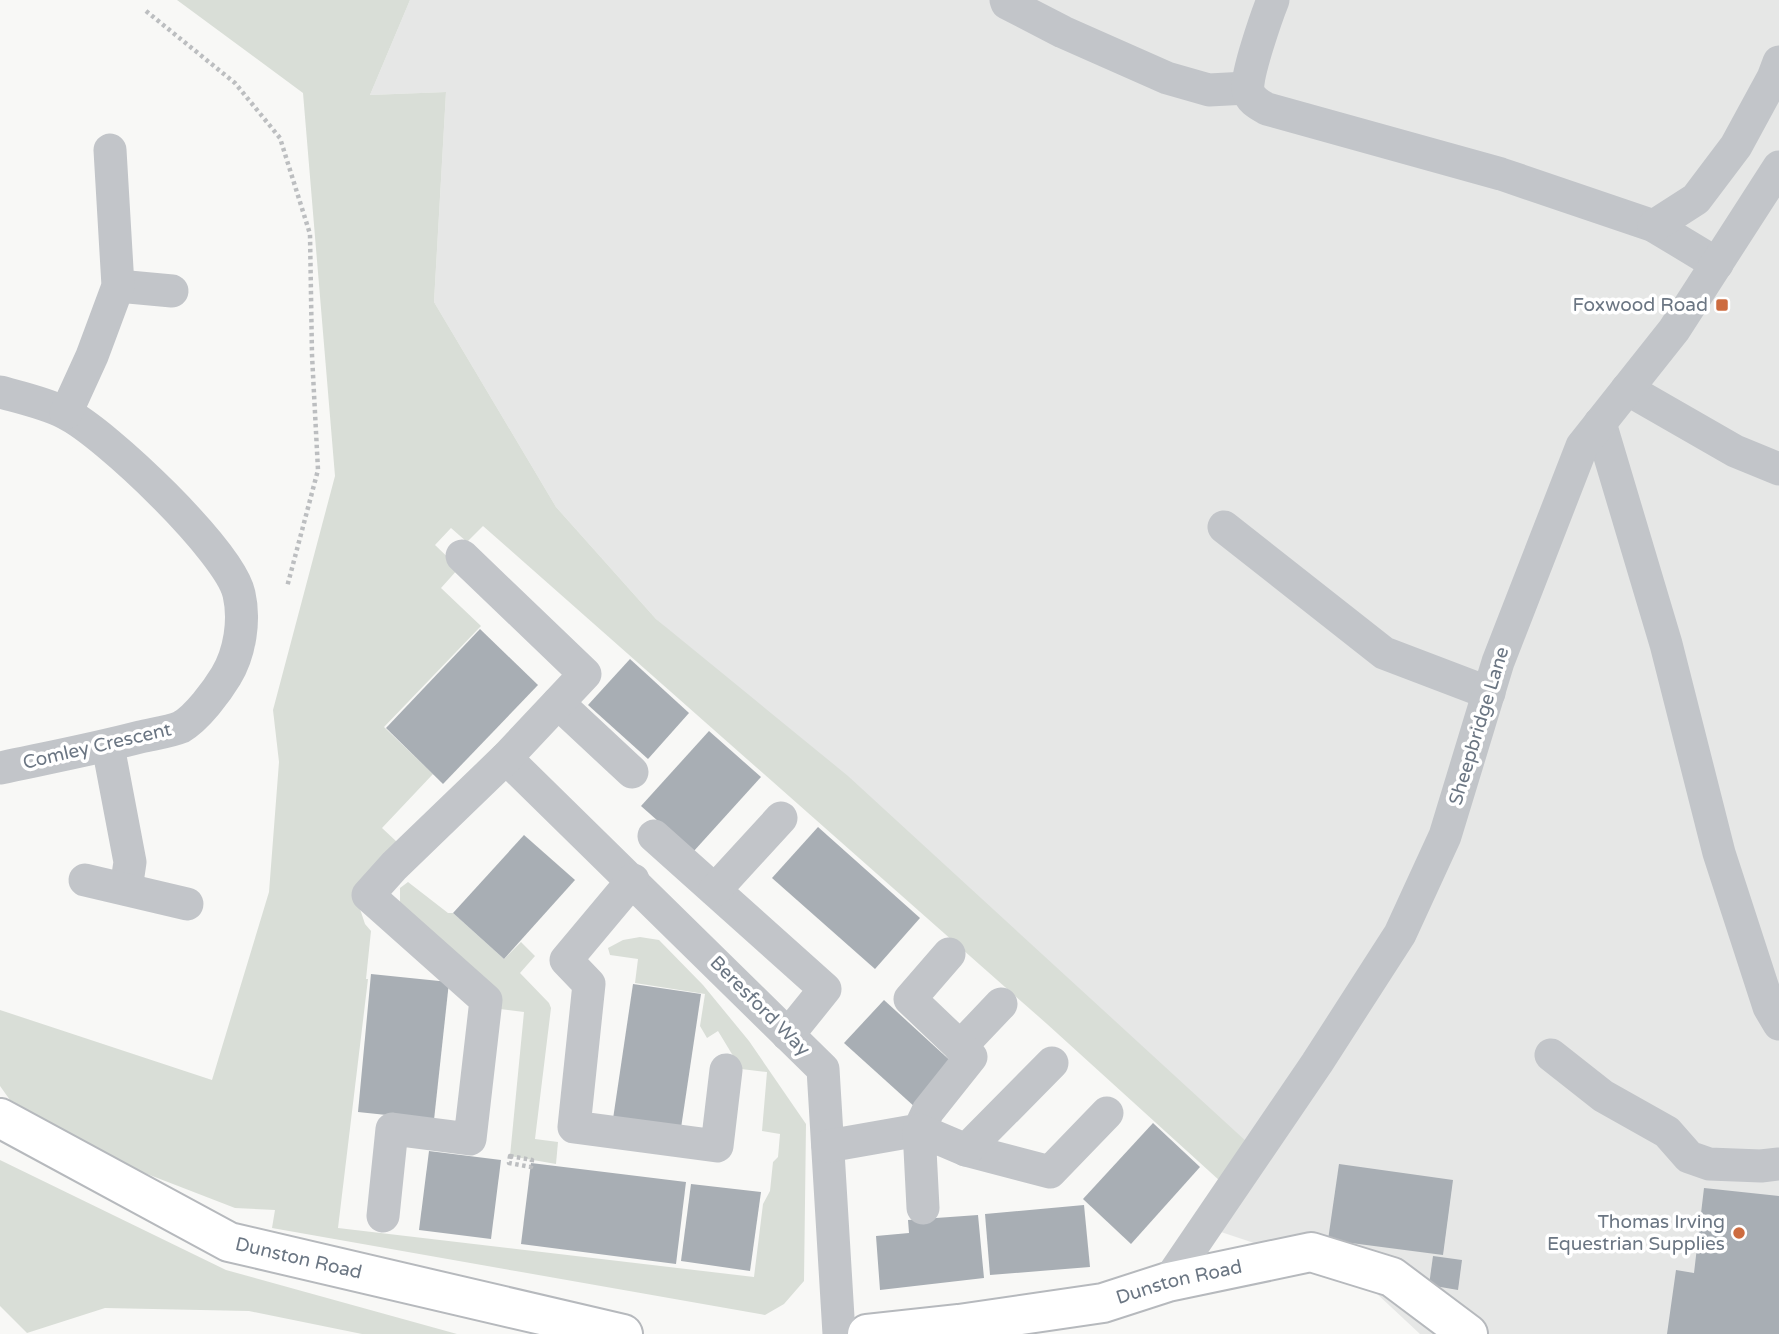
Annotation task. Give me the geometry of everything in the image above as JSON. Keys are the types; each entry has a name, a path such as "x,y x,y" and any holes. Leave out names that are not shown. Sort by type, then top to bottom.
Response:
{"main road":[{"name":"Dunston Road","path":"0,1118 229,1242 623,1334"},
{"name":"Dunston Road","path":"867,1334 1103,1303 1168,1282 1311,1252 1392,1277 1468,1334"}],"street":[{"path":"1006,0 1007,3 1063,32 1167,78 1209,90 1247,88"},
{"path":"1273,0 1247,88 1252,100 1267,108 1501,174 1654,226 1717,264"},
{"path":"1654,226 1696,199 1736,146 1779,62"},
{"path":"66,413 92,356 118,286 110,150"},
{"name":"Sheepbridge Lane","path":"1168,1282 1317,1063 1400,934 1445,836 1498,662 1582,446 1674,330 1779,167"},
{"path":"118,286 173,291"},
{"path":"1627,389 1735,451 1779,469"},
{"name":"Comley Crescent","path":"0,393 66,413 94,433 171,501 228,567 239,594 241,629 233,664 214,696 181,726 108,746 0,768"},
{"path":"1600,423 1666,644 1719,853 1769,1007 1779,1024"},
{"path":"1224,527 1384,653 1489,693"},
{"path":"383,1216 392,1129 470,1139 486,1000 368,895 394,866 506,758 585,674 461,556"},
{"path":"558,703 632,772"},
{"path":"108,746 130,862 126,889"},
{"name":"Beresford Way","path":"506,758 823,1069 839,1334"},
{"path":"715,890 781,818"},
{"path":"654,836 825,989 788,1035"},
{"path":"85,880 187,904"},
{"path":"633,880 566,960 589,984 574,1127 717,1146 726,1070"},
{"path":"923,1208 919,1130 928,1111 971,1057 909,999 949,954"},
{"path":"960,1047 1001,1004"},
{"path":"1551,1055 1603,1096 1667,1132 1689,1157 1709,1164 1779,1164"},
{"path":"966,1150 1052,1063"},
{"path":"828,1146 919,1130 966,1150 1050,1172 1107,1113"}],"path":[{"path":"146,11 235,83 280,138 310,234 312,355 318,470 287,586"},
{"path":"510,1156 532,1160 531,1167 509,1163 510,1156"}],"shaded area":[{"path":"177,0 410,0 370,95 446,92 434,302 556,507 656,619 848,776 1248,1143 1220,1181 1047,1024 483,526 467,542 451,528 435,545 459,568 441,588 481,626 384,727 433,774 382,828 397,842 360,909 365,924 371,931 368,979 338,1228 754,1277 763,1204 770,1191 780,1134 762,1131 767,1072 741,1069 718,1031 707,1038 700,1026 705,994 635,983 638,959 610,955 608,948 623,940 640,937 659,940 703,985 749,1041 806,1124 804,1281 784,1304 765,1315 272,1228 275,1210 235,1208 129,1167 10,1100 0,1086 0,1010 212,1080 269,892 279,762 273,710 335,476 303,93"},
{"path":"410,0 1779,0 1779,1334 1420,1334 1360,1278 1221,1232 1247,1143 656,619 556,507 434,302 446,92 370,95"},
{"path":"408,882 448,913 453,913 504,959 521,942 535,956 520,973 551,1008 535,1139 558,1142 556,1164 510,1156 524,1012 500,1009 400,905 400,888"},
{"path":"0,1160 226,1270 457,1334 362,1334 249,1311 105,1308 27,1333 0,1306"}],"building":[{"path":"480,629 538,685 443,784 386,728"},
{"path":"630,659 689,713 648,759 588,705"},
{"path":"709,731 761,777 693,852 641,806"},
{"path":"818,827 920,918 875,969 772,878"},
{"path":"524,835 575,880 504,959 453,913"},
{"path":"371,974 449,982 434,1120 358,1112"},
{"path":"633,984 701,994 681,1128 613,1119"},
{"path":"884,1000 955,1065 916,1108 844,1043"},
{"path":"1153,1123 1200,1167 1131,1244 1083,1199"},
{"path":"429,1151 501,1160 491,1239 419,1230"},
{"path":"531,1163 686,1182 676,1264 521,1244"},
{"path":"1339,1164 1453,1180 1443,1255 1328,1240"},
{"path":"691,1184 761,1192 750,1271 681,1261"},
{"name":"Thomas Irving Equestrian Supplies","path":"1704,1188 1779,1196 1779,1334 1667,1334 1676,1270 1694,1273"},
{"path":"1084,1205 1090,1267 990,1275 985,1214"},
{"path":"978,1215 984,1278 880,1290 876,1236 909,1233 908,1220"},
{"path":"1433,1256 1462,1260 1458,1290 1429,1285"}],"place":[{"name":"Foxwood Road","path":"1722,305"},
{"name":"Thomas Irving Equestrian Supplies","path":"1739,1233"}]}
